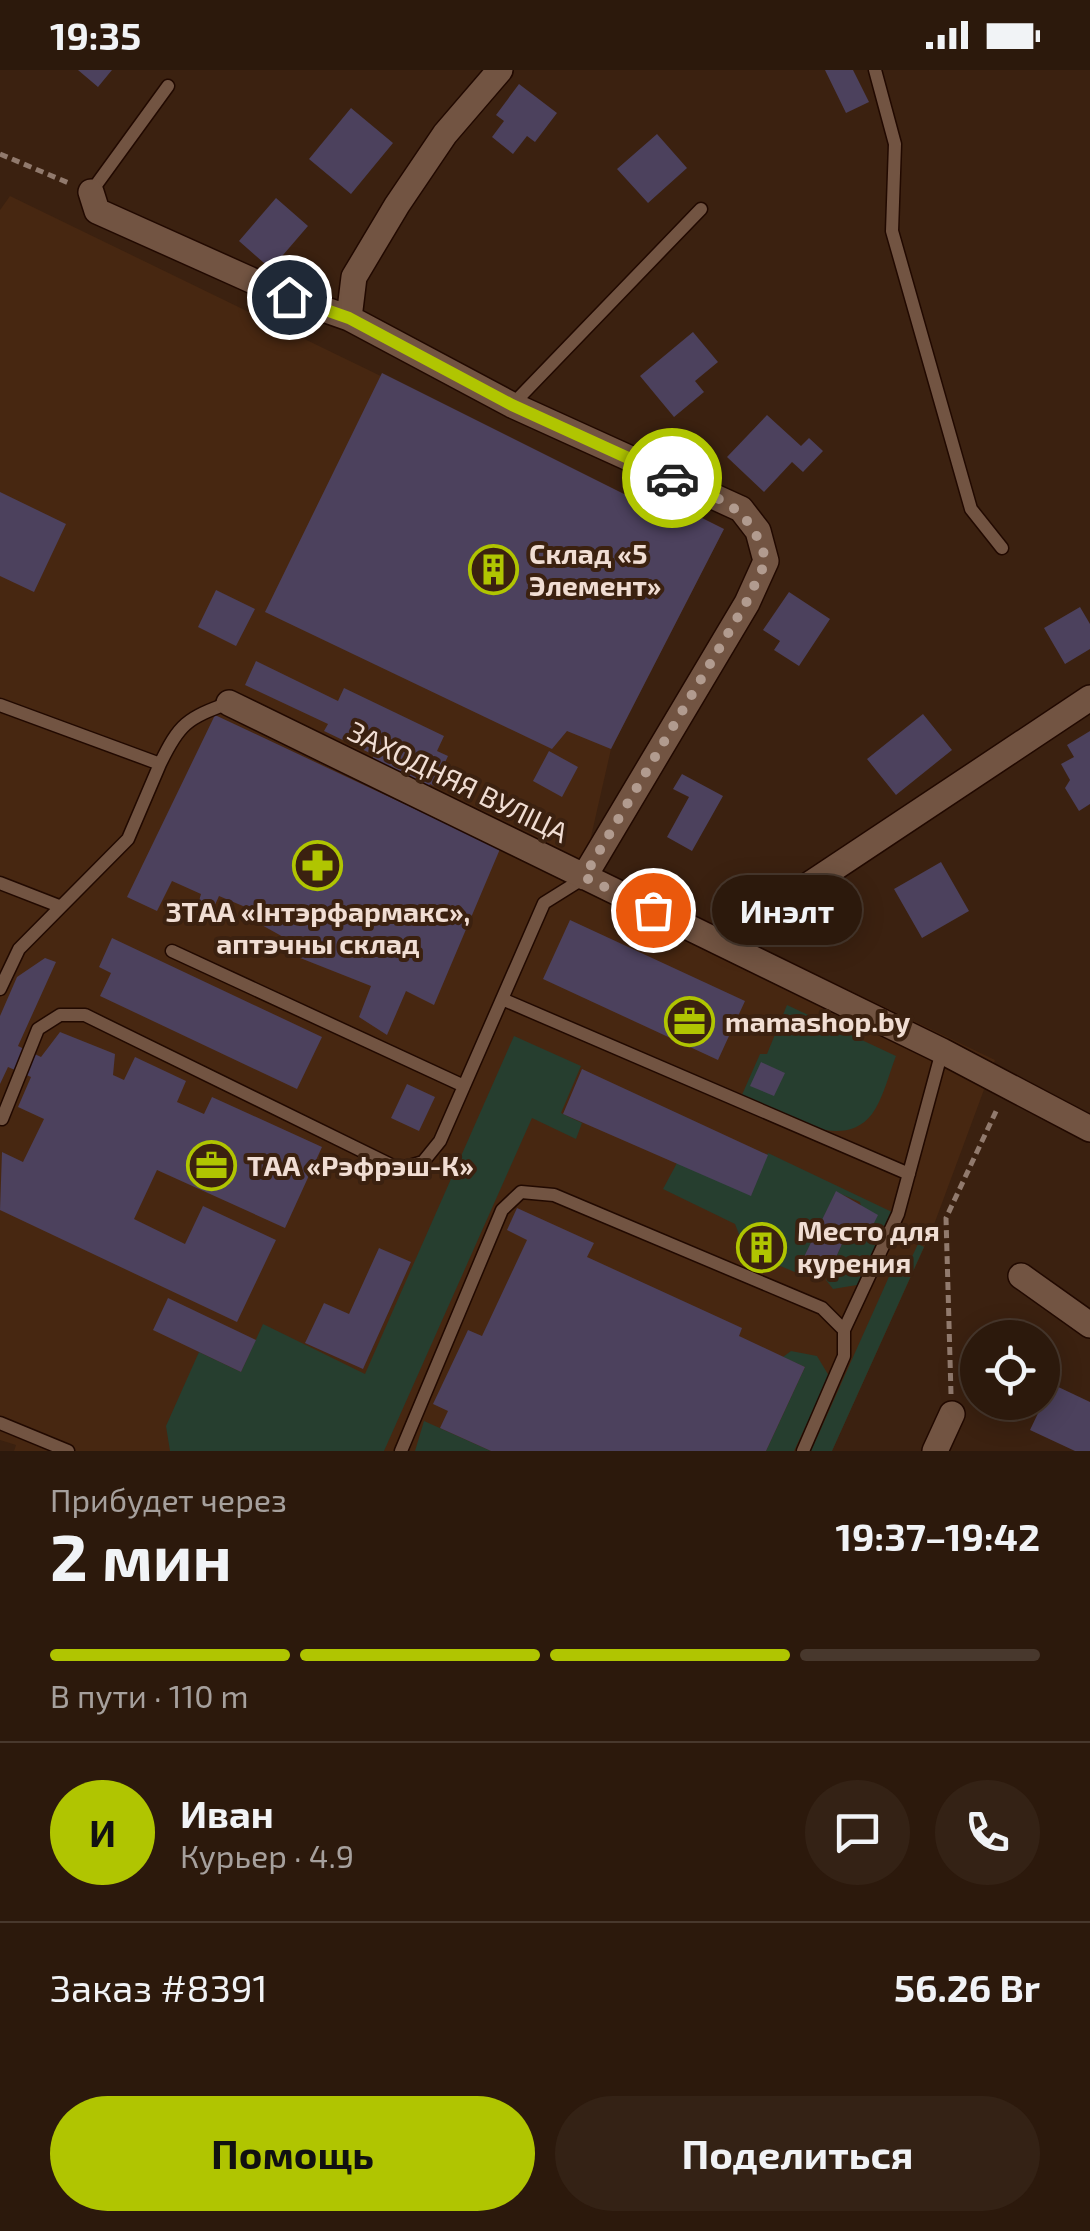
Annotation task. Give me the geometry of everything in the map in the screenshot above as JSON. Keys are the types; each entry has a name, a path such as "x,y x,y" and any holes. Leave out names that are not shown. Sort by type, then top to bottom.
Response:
{"street":[{"path":"349,318 354,276 397,205 445,134 500,70"},
{"path":"91,192 98,211 289,297 349,318 512,405 740,510 758,532 766,561 746,603 584,877"},
{"path":"722,942 1090,698"},
{"name":"ЗАХОДНЯЯ ВУЛІЦА","path":"230,703 942,1050 1090,1129"},
{"path":"1021,1276 1090,1325"},
{"path":"936,1451 952,1414"}],"lane":[{"path":"875,70 895,144 892,231 971,510 1002,548"},
{"path":"91,192 168,86"},
{"path":"512,405 701,209"},
{"path":"0,989 19,949 128,839 176,729 230,703"},
{"path":"0,705 160,764"},
{"path":"2,1119 38,1029 60,1015 86,1015 400,1170 424,1162 440,1141 544,903 584,877"},
{"path":"0,883 60,906"},
{"path":"172,951 464,1086"},
{"path":"502,999 737,1104 908,1174"},
{"path":"803,1451 844,1356 844,1330 898,1214 942,1050"},
{"path":"402,1451 502,1210 521,1192 554,1195 791,1294 822,1308 844,1330"},
{"path":"0,1423 68,1451"}],"path":[{"path":"0,154 91,192"},
{"path":"952,1414 946,1218 1008,1086"}],"shaded area":[{"path":"10,196 665,514 672,503 724,529 611,749 585,863 995,1060 932,1230 832,1451 14,1451 16,1445 0,1440 0,210"}],"green space":[{"path":"787,1005 896,1056 876,1108 859,1126 843,1131 808,1126 741,1097 760,1054 767,1054"},
{"path":"514,1036 581,1066 561,1113 582,1123 576,1139 532,1118 384,1451 170,1451 166,1426 199,1352 241,1372 263,1324 365,1374"},
{"path":"768,1153 892,1212 857,1285 833,1289 826,1280 850,1226 868,1235 860,1202 836,1192 802,1261 811,1265 807,1277 746,1252 735,1224 663,1189 677,1163 751,1195"},
{"path":"918,1244 924,1247 832,1451 811,1451 896,1261 908,1265"},
{"path":"791,1351 817,1356 829,1376 794,1451 766,1451 805,1367 783,1357"},
{"path":"424,1421 491,1451 415,1451"}],"building":[{"path":"78,70 112,70 98,87"},
{"path":"825,70 853,70 869,102 846,113"},
{"path":"519,84 557,113 535,142 527,136 513,154 492,137 504,121 496,115"},
{"path":"351,108 393,143 351,194 309,159"},
{"path":"657,134 687,168 648,203 617,169"},
{"path":"276,198 308,226 271,269 239,241"},
{"path":"693,332 718,362 695,381 704,392 674,417 640,376"},
{"name":"Склад «5 Элемент»","path":"382,373 666,515 672,503 724,529 611,749 567,731 552,749 265,612"},
{"path":"767,415 801,446 809,438 823,451 803,472 792,462 764,492 727,457"},
{"path":"0,492 66,524 34,592 0,576"},
{"path":"216,590 255,609 236,646 198,627"},
{"path":"789,592 830,619 799,666 774,650 780,641 763,630"},
{"path":"1080,607 1090,624 1090,649 1065,664 1044,628"},
{"path":"256,661 338,701 344,688 444,736 437,751 448,756 434,786 430,784 426,792 369,765 374,755 324,731 328,724 245,685"},
{"path":"923,714 952,750 896,795 867,759"},
{"name":"ЗТАА «Інтэрфармакс», аптэчны склад","path":"215,715 500,849 434,1005 406,991 387,1035 359,1017 371,986 285,952 285,938 260,924 262,914 219,896 214,907 199,901 201,894 172,881 157,911 127,897"},
{"path":"1090,731 1090,804 1079,811 1065,788 1070,780 1061,764 1074,757 1067,745"},
{"path":"549,751 578,767 562,797 533,781"},
{"path":"682,774 723,796 692,851 667,837 689,797 673,789"},
{"path":"941,862 969,911 922,938 894,889"},
{"path":"570,920 745,1001 718,1060 543,979"},
{"path":"112,938 322,1037 297,1089 100,996 111,973 99,967"},
{"path":"45,958 56,962 18,1046 41,1057 60,1032 115,1054 113,1075 124,1080 135,1057 186,1081 177,1102 204,1114 212,1097 322,1147 285,1228 157,1170 134,1219 185,1244 203,1206 276,1240 237,1322 0,1210 2,1152 23,1162 44,1119 18,1107 31,1077 8,1067 0,1084 0,1016 17,977"},
{"path":"761,1062 785,1073 774,1096 750,1086"},
{"path":"582,1069 768,1155 751,1196 563,1114"},
{"path":"407,1084 435,1097 419,1131 391,1118"},
{"path":"836,1191 878,1215 868,1235 850,1226 829,1273 802,1261"},
{"path":"517,1208 594,1243 587,1257 742,1328 739,1336 805,1367 766,1451 491,1451 440,1428 448,1411 433,1404 468,1330 482,1336 527,1240 507,1230"},
{"name":"Место для курения","path":"758,1235 774,1242 766,1260 750,1253"},
{"path":"379,1248 411,1262 363,1369 305,1343 324,1303 349,1314"},
{"path":"168,1298 256,1340 241,1372 153,1330"},
{"path":"1060,1388 1090,1402 1090,1451 1075,1451 1030,1430 1035,1420 1060,1420"}],"way so far":[{"path":"653,910 584,877 746,603 766,561 758,532 740,510 672,478"}],"place":[{"name":"Склад «5 Элемент»","path":"494,570"},
{"name":"ЗТАА «Інтэрфармакс», аптэчны склад","path":"318,865"},
{"name":"Инэлт","path":"653,910"},
{"name":"mamashop.by","path":"690,1022"},
{"name":"ТАА «Рэфрэш-К»","path":"212,1166"},
{"name":"Место для курения","path":"762,1247"}],"route":[{"path":"289,297 349,318 512,405 672,478"}]}
